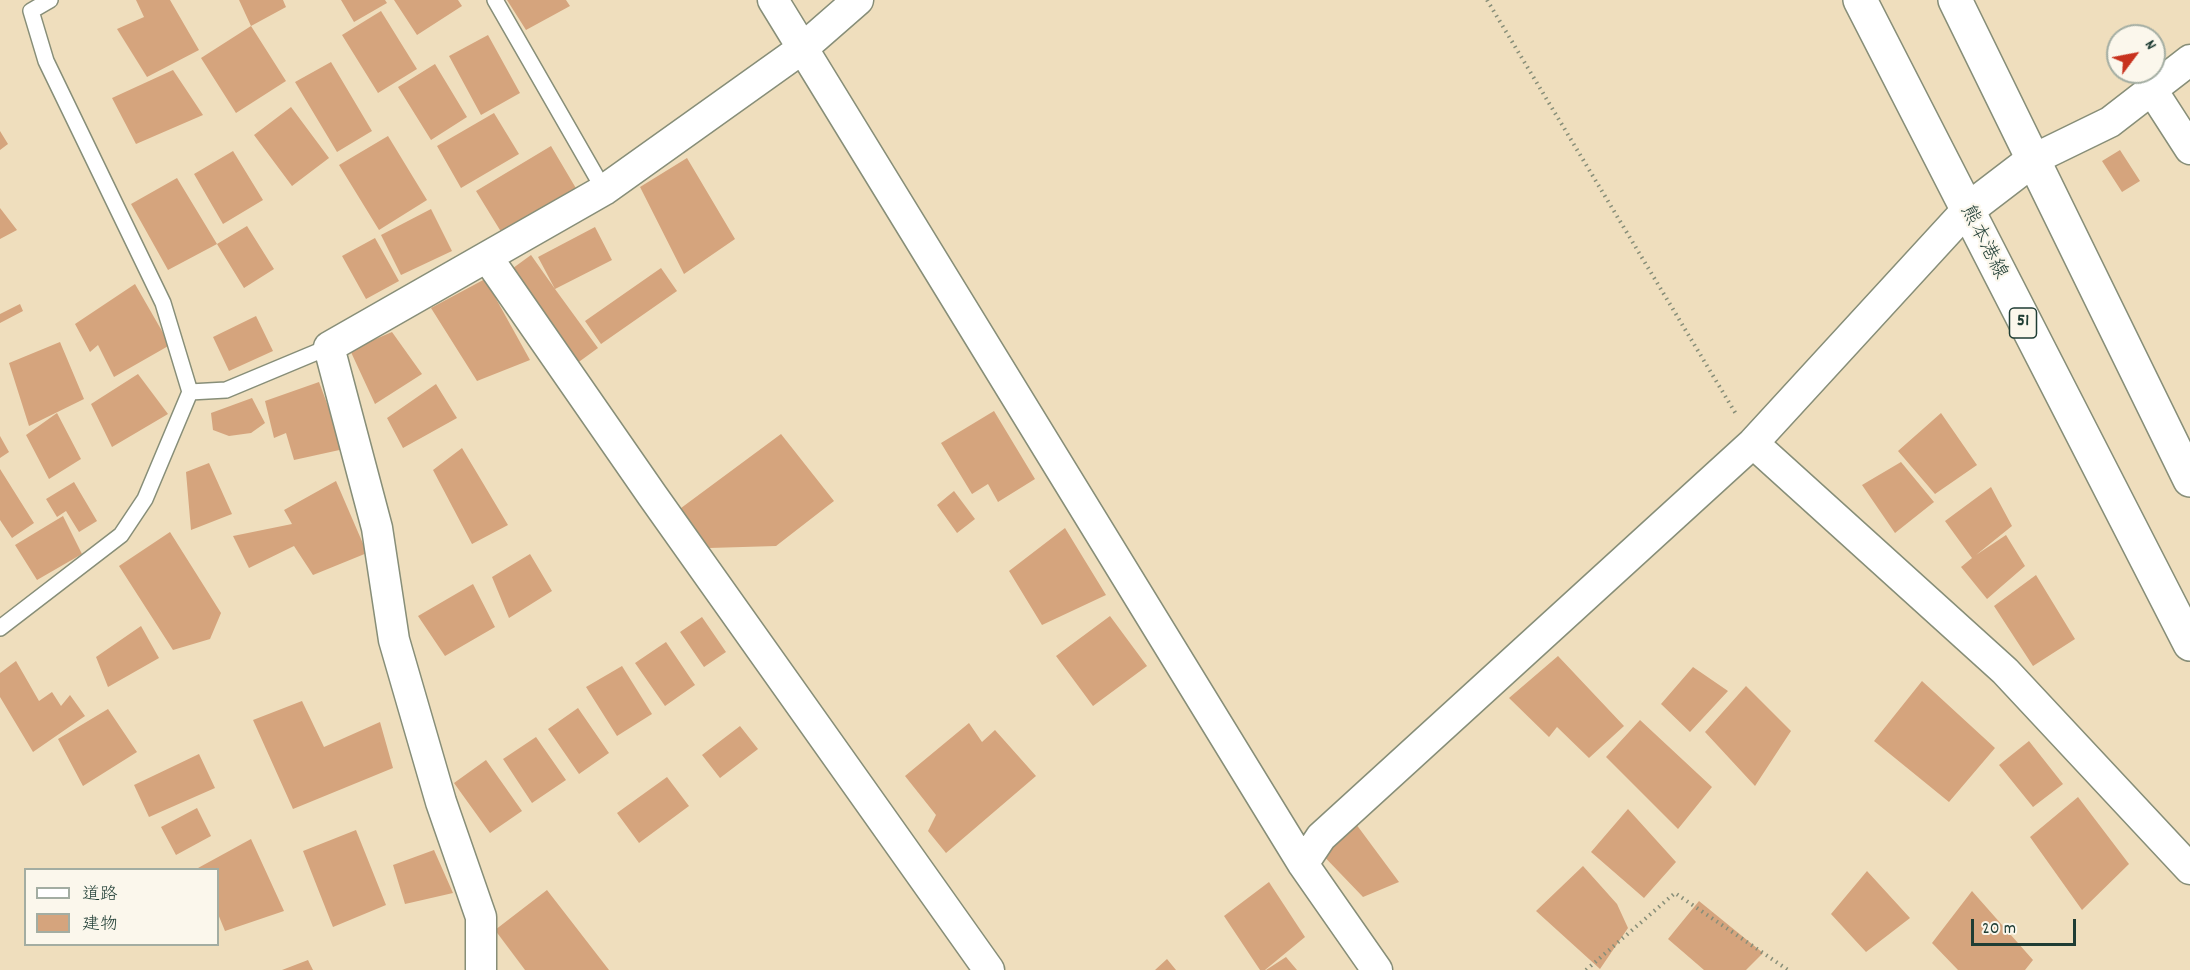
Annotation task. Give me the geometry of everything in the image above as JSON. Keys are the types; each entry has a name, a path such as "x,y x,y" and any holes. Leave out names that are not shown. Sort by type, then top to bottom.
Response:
{"main road":[{"name":"熊本港線","path":"1860,0 1966,211 2190,644"},
{"path":"1955,0 2190,480"},
{"path":"1966,211 2034,159"}],"street":[{"path":"773,0 1303,864 1377,970"},
{"path":"481,970 481,917 441,802 394,640 377,528 330,347 604,190 803,48 858,0"},
{"path":"2034,159 2110,122 2190,60"},
{"path":"2152,90 2190,149"},
{"path":"1303,864 1321,837 1753,443 1966,211"},
{"path":"487,257 652,495 990,970"},
{"path":"1753,443 2005,671 2190,869"}],"lane":[{"path":"0,628 121,535 145,499 190,392 163,303 45,61 31,11 50,0"},
{"path":"495,0 604,190"},
{"path":"190,392 226,390 330,347"}],"path":[{"path":"1487,0 1753,443"},
{"path":"1586,970 1675,893 1788,970"}],"building":[{"path":"136,0 170,0 199,50 147,77 117,29 144,17"},
{"path":"239,0 283,0 286,7 251,26"},
{"path":"341,0 385,0 387,3 354,22"},
{"path":"394,0 458,0 462,6 417,35"},
{"path":"507,0 566,0 570,6 526,30"},
{"path":"381,11 417,69 378,93 342,35"},
{"path":"251,26 286,81 236,113 201,58"},
{"path":"488,35 520,93 481,115 449,56"},
{"path":"331,62 372,131 337,152 295,82"},
{"path":"435,64 467,117 431,140 398,87"},
{"path":"173,70 203,115 136,144 112,98"},
{"path":"291,107 329,158 292,186 254,135"},
{"path":"494,113 519,154 461,188 437,146"},
{"path":"0,131 8,144 0,150"},
{"path":"388,136 427,200 379,230 339,165"},
{"path":"551,146 577,190 503,235 476,191"},
{"path":"2120,150 2140,181 2122,192 2102,161"},
{"path":"233,151 263,200 223,224 194,174"},
{"path":"687,158 735,239 684,274 640,187"},
{"path":"177,178 217,244 168,270 131,204"},
{"path":"0,208 17,230 0,239"},
{"path":"431,209 452,251 401,275 381,235"},
{"path":"247,226 274,269 244,288 217,244"},
{"path":"595,227 612,260 555,289 538,257"},
{"path":"375,238 399,281 366,299 342,256"},
{"path":"531,255 598,348 576,364 509,271"},
{"path":"661,268 677,291 601,344 585,321"},
{"path":"485,279 530,360 477,381 431,308"},
{"path":"135,284 170,345 114,377 98,345 90,352 75,324"},
{"path":"20,304 23,311 0,323 0,314"},
{"path":"256,316 273,351 229,371 213,337"},
{"path":"392,332 422,374 375,404 350,350"},
{"path":"60,342 84,399 29,426 9,363"},
{"path":"138,374 168,414 112,447 91,404"},
{"path":"319,382 344,449 294,460 286,433 274,438 265,401"},
{"path":"436,384 457,418 403,448 387,418"},
{"path":"252,398 265,423 251,433 229,436 213,430 211,413"},
{"path":"994,411 1035,479 998,502 988,484 972,494 941,443"},
{"path":"57,413 81,459 49,479 26,435"},
{"path":"1941,413 1977,465 1935,494 1898,451"},
{"path":"781,434 834,501 776,546 709,548 677,511"},
{"path":"0,436 9,452 0,458"},
{"path":"462,448 508,525 472,544 433,470"},
{"path":"1901,462 1934,502 1895,533 1862,485"},
{"path":"209,463 232,514 191,530 186,472"},
{"path":"0,469 34,523 12,538 0,520"},
{"path":"336,481 367,553 313,575 294,546 249,568 233,536 292,524 284,510"},
{"path":"74,482 97,521 79,532 66,511 57,517 46,499"},
{"path":"1991,487 2012,526 1976,555 2006,535 2025,566 1987,599 1961,567 1972,558 1945,521"},
{"path":"954,491 975,519 957,533 937,505"},
{"path":"63,516 82,554 37,580 15,545"},
{"path":"1065,528 1106,595 1042,625 1009,571"},
{"path":"170,532 221,613 210,639 173,650 119,566"},
{"path":"530,554 552,591 509,618 492,577"},
{"path":"2036,575 2075,639 2033,666 1994,606"},
{"path":"473,584 495,627 445,656 418,616"},
{"path":"1110,616 1147,666 1093,706 1056,656"},
{"path":"702,617 726,652 704,667 680,632"},
{"path":"141,626 159,658 108,687 96,657"},
{"path":"666,642 695,685 665,706 635,663"},
{"path":"1558,656 1624,726 1589,758 1557,727 1549,737 1509,698"},
{"path":"16,661 39,701 52,692 61,706 70,695 85,716 33,752 0,697 0,673"},
{"path":"622,666 652,714 617,736 586,687"},
{"path":"1693,667 1728,691 1690,732 1661,704"},
{"path":"1922,681 1995,748 1949,802 1874,741"},
{"path":"1746,686 1791,731 1755,786 1705,732"},
{"path":"302,701 324,747 380,722 393,768 293,809 253,720"},
{"path":"578,708 609,753 579,774 548,729"},
{"path":"108,709 137,752 83,786 58,739"},
{"path":"1640,720 1712,787 1678,829 1606,757"},
{"path":"969,723 982,742 995,730 1036,776 946,853 928,831 936,815 905,776"},
{"path":"740,726 758,749 720,778 702,755"},
{"path":"536,737 566,780 532,803 503,759"},
{"path":"2029,741 2063,784 2033,807 1999,765"},
{"path":"199,754 215,788 149,817 134,785"},
{"path":"486,760 522,811 490,833 454,783"},
{"path":"667,777 689,806 639,843 617,813"},
{"path":"2078,797 2129,864 2082,910 2030,837"},
{"path":"197,808 211,836 176,855 161,827"},
{"path":"1628,809 1676,862 1644,898 1591,852"},
{"path":"1356,824 1399,882 1363,897 1315,847"},
{"path":"356,830 386,905 333,927 303,851"},
{"path":"251,839 284,911 225,931 219,916 219,868 198,868"},
{"path":"434,850 453,893 405,904 393,865"},
{"path":"1583,866 1617,904 1628,928 1600,969 1536,911"},
{"path":"1867,871 1910,918 1866,952 1831,914"},
{"path":"1269,882 1305,937 1265,970 1260,970 1224,916"},
{"path":"547,890 609,970 525,970 495,930"},
{"path":"1972,891 2033,960 2025,970 1958,970 1932,943"},
{"path":"1699,901 1763,953 1746,970 1704,970 1668,939"},
{"path":"1286,957 1297,970 1266,970"},
{"path":"1167,959 1176,970 1155,970"},
{"path":"308,960 313,970 282,970"}]}
